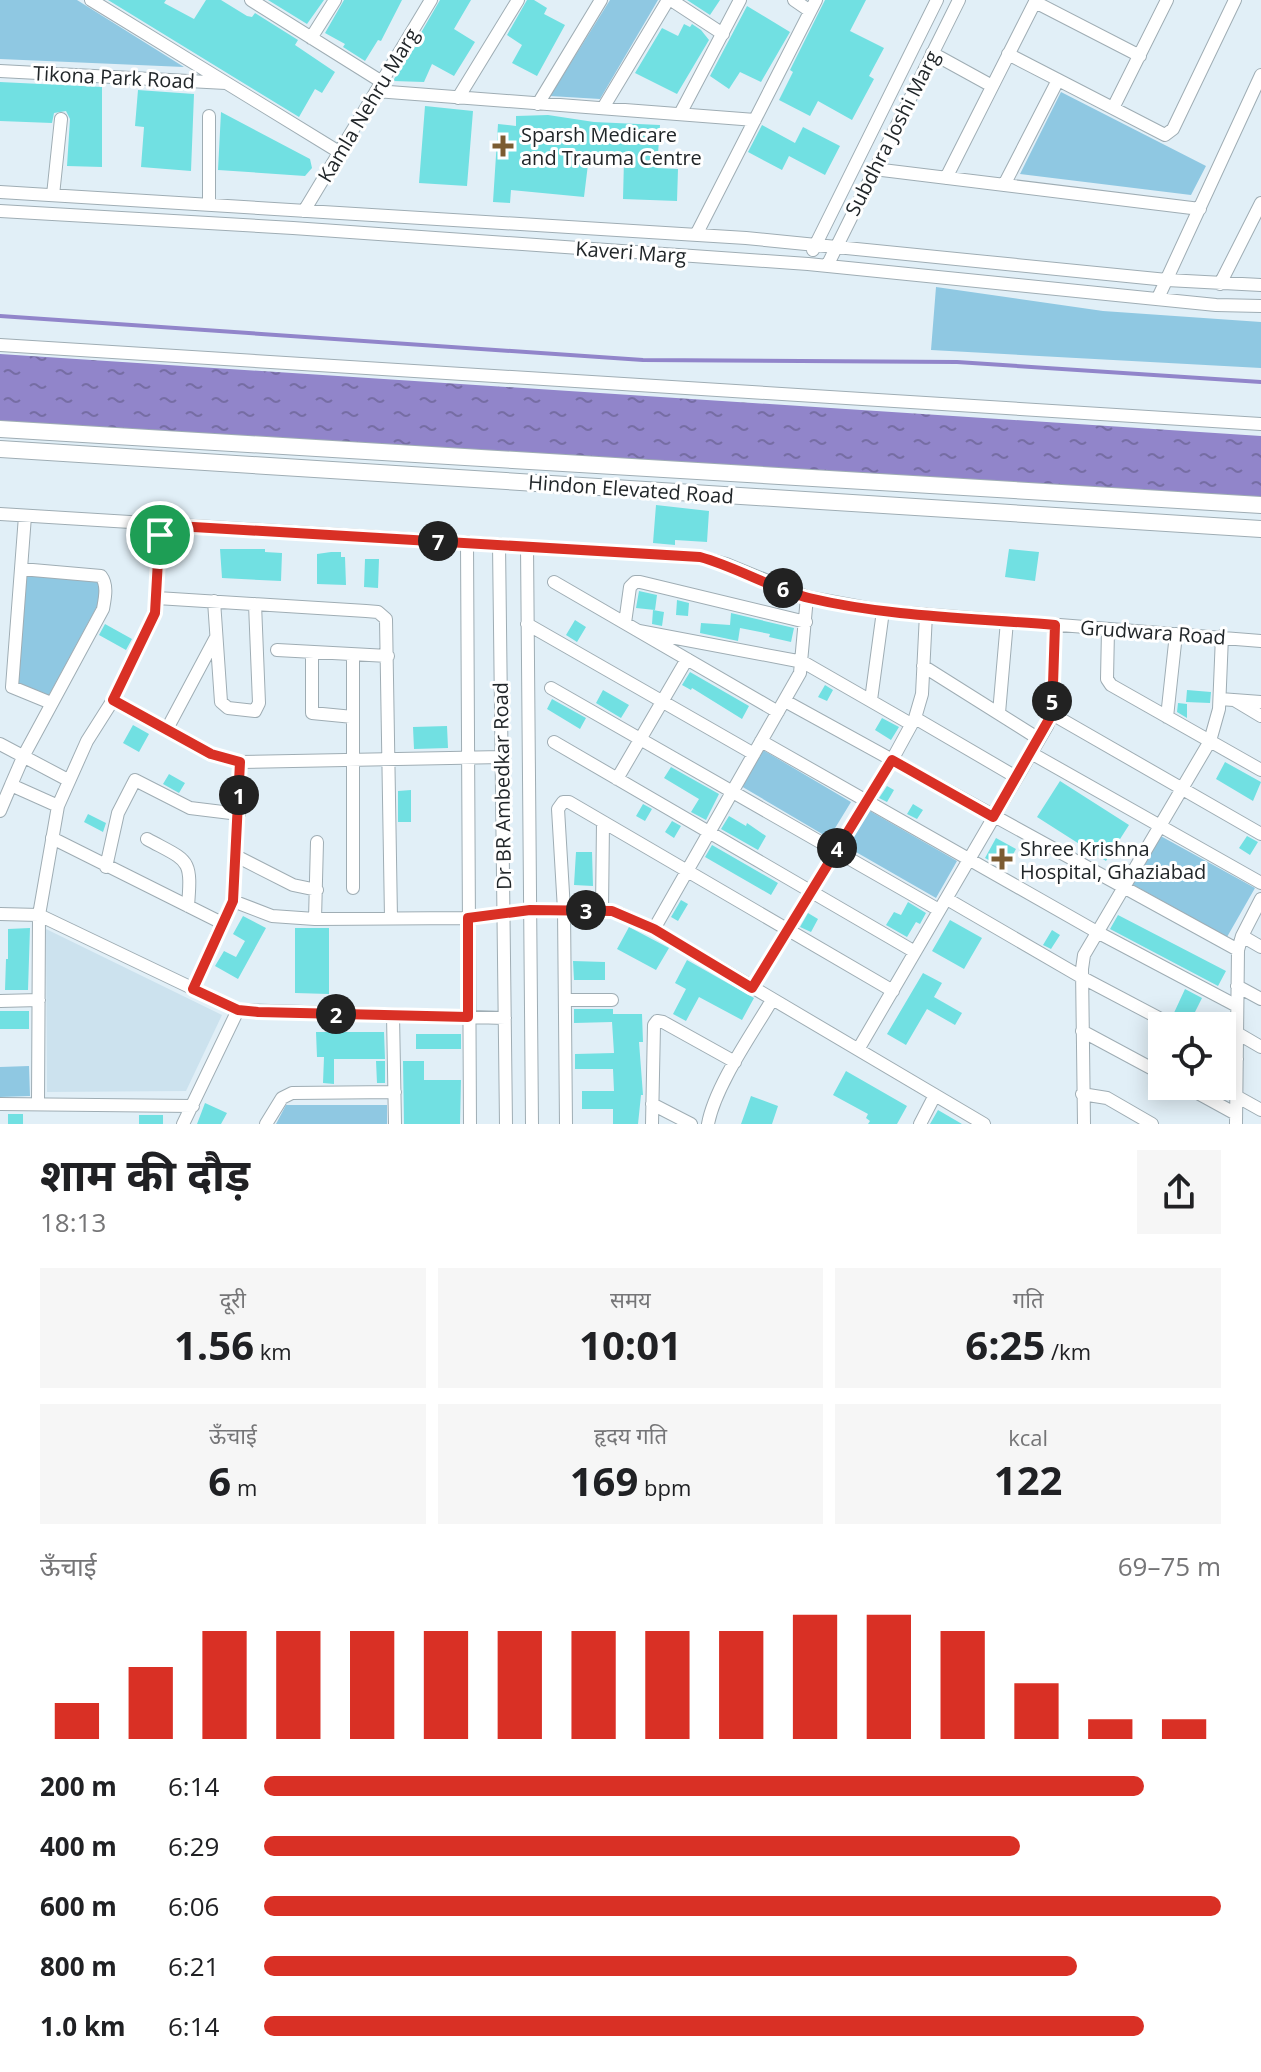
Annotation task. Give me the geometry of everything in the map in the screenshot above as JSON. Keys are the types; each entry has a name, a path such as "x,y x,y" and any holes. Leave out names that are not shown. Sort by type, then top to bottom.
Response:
{"highway":[{"name":"Hindon Elevated Road","path":"0,429 1261,505"},
{"name":"Hindon Elevated Road","path":"0,449 1261,529"}],"street":[{"name":"Tikona Park Road","path":"91,0 339,152"},
{"path":"311,38 335,0"},
{"name":"Kamla Nehru Marg","path":"304,211 431,0"},
{"path":"458,98 518,0"},
{"path":"538,104 601,0"},
{"path":"603,108 670,0 723,34"},
{"path":"680,114 740,0"},
{"path":"696,235 813,6 794,0"},
{"name":"Subdhra Joshi Marg","path":"808,264 937,0"},
{"name":"Subdhra Joshi Marg","path":"827,266 834,246 959,0"},
{"path":"1113,108 1167,0"},
{"path":"1008,54 1159,134 1169,134 1235,0"},
{"path":"253,1 379,87 458,98 755,120"},
{"path":"946,178 1035,1 1140,56"},
{"path":"932,53 992,86"},
{"name":"Tikona Park Road","path":"0,71 229,83"},
{"path":"1158,298 1261,75"},
{"path":"1004,185 1058,80"},
{"path":"209,116 209,205"},
{"path":"53,195 61,119"},
{"path":"874,169 1200,209"},
{"name":"Kaveri Marg","path":"0,192 696,235 1167,280 1261,285"},
{"path":"1220,284 1261,203"},
{"name":"Kaveri Marg","path":"0,211 808,264 1216,305 1261,306"},
{"path":"0,345 1261,424"},
{"name":"Grudwara Road","path":"0,514 700,557 726,564 807,597 883,611 1261,641"},
{"path":"25,516 12,687 51,703"},
{"path":"38,1103 39,915 58,806 87,741 113,700 150,627 157,598 160,525"},
{"path":"467,542 470,1124"},
{"name":"Dr BR Ambedkar Road","path":"499,544 506,1124"},
{"name":"Dr BR Ambedkar Road","path":"527,546 532,1124"},
{"path":"1,803 103,609 105,582 101,576 21,569"},
{"path":"554,582 687,659 892,760 1238,950"},
{"path":"625,623 630,587 635,582 806,622"},
{"path":"654,929 800,673 807,597"},
{"path":"157,598 378,612 386,619 391,918"},
{"path":"214,601 221,702 228,708 255,711 259,703 255,604"},
{"path":"871,700 883,611"},
{"path":"752,988 867,802 913,721 922,694 926,614"},
{"path":"999,713 1007,621"},
{"path":"527,624 754,754"},
{"path":"859,1048 1052,714 1055,625"},
{"path":"1108,630 1108,682 1261,770"},
{"path":"639,631 803,662 1016,777"},
{"path":"1167,717 1176,634"},
{"path":"1084,1124 1084,955 1210,741 1220,699 1222,636"},
{"path":"167,729 215,639"},
{"path":"277,650 388,656"},
{"path":"312,652 312,713 353,717"},
{"path":"353,655 353,888"},
{"path":"617,779 687,659"},
{"path":"923,666 1039,739"},
{"path":"551,688 836,850 1148,1012"},
{"path":"1220,699 1261,702"},
{"path":"113,700 211,754 240,762 502,757"},
{"path":"1235,700 1261,716"},
{"path":"1052,714 1261,834"},
{"path":"761,741 1097,932 1237,1006"},
{"path":"554,742 915,952"},
{"path":"0,744 68,780"},
{"path":"1031,753 1261,883"},
{"path":"193,989 233,901 240,762"},
{"path":"106,867 118,813 135,780 190,808 239,814"},
{"path":"11,785 58,806"},
{"path":"566,1124 560,805 569,802 893,991"},
{"path":"602,910 603,822"},
{"path":"52,838 222,923"},
{"path":"147,839 184,859 189,865 188,906"},
{"path":"315,919 317,842"},
{"path":"236,856 293,885 317,890"},
{"path":"1261,899 1238,950 1236,1096 1261,1110"},
{"path":"233,901 272,916 315,919 468,918 530,910 602,910 621,914 654,929 984,1124"},
{"path":"0,914 39,915 238,1010 505,1018"},
{"path":"1242,936 1261,947"},
{"path":"1237,986 1261,999"},
{"path":"0,1001 39,1000"},
{"path":"565,1000 612,1000"},
{"path":"708,1124 714,1104 735,1062 772,1000"},
{"path":"183,1124 238,1010"},
{"path":"393,1015 395,1124"},
{"path":"652,1124 654,1025 657,1021 735,1062"},
{"path":"1082,1031 1148,1066"},
{"path":"1237,1033 1261,1047"},
{"path":"266,1124 282,1098 292,1093 395,1092"},
{"path":"1082,1094 1107,1098 1134,1119 1152,1124"},
{"path":"920,1124 935,1095"},
{"path":"1207,1100 1236,1119"},
{"path":"0,1104 193,1106"},
{"path":"652,1104 691,1124"}],"shaded area":[{"path":"0,0 77,0 184,67 0,59"},
{"path":"610,0 658,0 600,99 550,96"},
{"path":"1061,92 1206,166 1191,195 1020,174"},
{"path":"936,287 1103,311 1261,322 1261,368 931,350"},
{"path":"25,573 101,578 101,599 48,697 16,685"},
{"path":"763,750 851,802 829,838 741,786"},
{"path":"863,807 957,861 936,898 842,844"},
{"path":"1157,834 1255,888 1227,937 1130,883"},
{"path":"46,929 222,1015 186,1091 47,1092"},
{"path":"29,1066 30,1096 0,1097 0,1067"},
{"path":"286,1105 387,1105 387,1124 276,1124"}],"water":[{"path":"0,354 1261,436 1261,511 0,428"}],"building":[{"path":"108,0 166,0 164,3 194,19 206,0 221,0 247,16 252,17 255,13 298,40 295,45 335,72 322,93 315,89 299,117"},
{"path":"268,0 324,0 307,24"},
{"path":"344,0 402,0 381,41 378,40 365,61 343,47 345,44 325,33"},
{"path":"440,0 471,0 454,29 475,42 454,76 432,64 424,82 393,81"},
{"path":"527,0 534,0 547,8 544,14 565,25 537,76 512,63 522,45 507,35"},
{"path":"687,0 720,0 710,15"},
{"path":"825,0 866,0 850,31 884,48 869,76 874,79 852,120 818,101 810,116 779,100 793,72 790,70"},
{"path":"747,6 790,32 761,82 740,72 729,89 710,76"},
{"path":"684,24 690,27 692,24 709,40 677,94 635,73 662,28 678,36"},
{"path":"0,82 102,87 102,167 67,166 70,119 66,111 54,113 52,123 0,121"},
{"path":"138,90 194,94 191,171 141,167 144,127 135,126"},
{"path":"425,106 473,111 467,186 419,183"},
{"path":"221,112 310,159 312,168 305,176 218,170"},
{"path":"548,115 594,122 660,125 657,168 678,169 677,201 623,199 624,159 589,156 584,197 511,190 510,203 493,202 498,124 516,126 516,116"},
{"path":"762,125 795,143 803,127 840,146 825,175 789,156 782,170 748,152"},
{"path":"656,505 709,511 707,542 675,540 675,545 653,543"},
{"path":"220,549 265,549 265,552 282,553 281,581 222,578"},
{"path":"1009,549 1039,552 1035,581 1005,577"},
{"path":"341,552 341,557 345,557 346,585 317,584 317,554"},
{"path":"365,559 379,559 378,588 364,587"},
{"path":"639,591 657,595 655,610 636,608"},
{"path":"677,600 689,603 688,616 676,615"},
{"path":"653,610 664,612 662,626 652,624"},
{"path":"731,613 794,628 791,642 740,628 738,641 700,633 701,623 730,625"},
{"path":"575,620 586,627 577,642 566,635"},
{"path":"105,624 132,639 126,650 99,635"},
{"path":"690,672 749,706 742,719 682,685"},
{"path":"825,685 833,690 827,701 818,697"},
{"path":"603,690 629,705 621,718 596,703"},
{"path":"1187,690 1211,692 1210,703 1186,702"},
{"path":"552,699 586,718 580,729 547,709"},
{"path":"1178,703 1187,704 1187,718 1177,712"},
{"path":"882,718 899,727 891,740 875,730"},
{"path":"133,725 149,734 139,752 123,743"},
{"path":"447,726 448,748 414,749 413,727"},
{"path":"1225,762 1261,782 1253,801 1216,779"},
{"path":"671,767 719,794 706,820 691,812 699,799 664,778"},
{"path":"169,774 185,783 179,793 163,784"},
{"path":"1060,781 1129,825 1106,861 1037,817"},
{"path":"887,786 894,790 887,802 879,798"},
{"path":"411,790 411,822 398,822 398,791"},
{"path":"643,804 652,809 645,821 636,816"},
{"path":"913,804 923,810 917,819 907,814"},
{"path":"88,814 106,823 103,832 84,822"},
{"path":"729,816 746,826 747,823 766,836 758,850 721,829"},
{"path":"672,821 681,826 674,838 665,832"},
{"path":"1247,836 1258,842 1250,855 1239,848"},
{"path":"996,838 1016,849 1005,869 985,858"},
{"path":"712,845 778,883 771,895 705,857"},
{"path":"576,852 592,852 593,886 574,885"},
{"path":"681,900 688,904 678,921 671,917"},
{"path":"908,902 926,913 907,937 886,925 894,912 901,915"},
{"path":"808,913 818,919 811,932 800,927"},
{"path":"1118,915 1226,971 1218,986 1110,929"},
{"path":"243,916 266,928 238,979 215,966 224,951 236,957 245,941 233,934"},
{"path":"950,920 982,938 964,969 932,951"},
{"path":"629,927 669,948 656,970 617,949"},
{"path":"30,928 28,990 5,990 8,929"},
{"path":"295,928 329,928 329,994 295,993"},
{"path":"1052,930 1060,935 1051,949 1043,945"},
{"path":"687,960 754,998 742,1020 699,997 686,1021 673,1014 686,989 675,983"},
{"path":"573,961 605,962 605,980 574,980"},
{"path":"923,973 942,983 934,997 962,1013 955,1025 927,1009 906,1045 887,1034"},
{"path":"1185,989 1202,998 1195,1012 1174,1012"},
{"path":"574,1009 613,1009 613,1014 642,1014 643,1042 639,1042 643,1095 638,1124 613,1124 613,1109 582,1109 582,1091 614,1091 613,1069 575,1069 575,1054 614,1053 612,1022 574,1023"},
{"path":"0,1011 29,1011 29,1029 0,1029"},
{"path":"316,1032 384,1032 385,1059 334,1059 334,1084 323,1083 324,1057 317,1057"},
{"path":"416,1034 461,1034 461,1049 416,1049"},
{"path":"376,1061 385,1061 385,1083 377,1083"},
{"path":"403,1061 424,1061 424,1080 461,1080 460,1124 404,1124"},
{"path":"846,1071 907,1106 897,1124 868,1124 868,1114 833,1095"},
{"path":"751,1096 778,1106 772,1124 741,1124"},
{"path":"205,1103 227,1113 221,1124 197,1124"},
{"path":"938,1110 962,1124 930,1124"},
{"path":"8,1114 23,1114 23,1124 8,1124"},
{"path":"139,1115 163,1115 163,1124 139,1124"}],"waterway":[{"path":"0,316 643,360 957,362 1261,382"}],"place":[{"name":"Sparsh Medicare and Trauma Centre","path":"503,146"},
{"name":"Shree Krishna Hospital, Ghaziabad","path":"1002,859"}],"route":[{"path":"160,525 700,557 726,564 807,597 883,611 1055,625 1052,714 993,817 892,760 752,988 654,929 621,914 602,910 530,910 468,918 468,1017 238,1010 193,989 233,901 240,762 211,754 113,700 155,613 160,535 160,525"}]}
